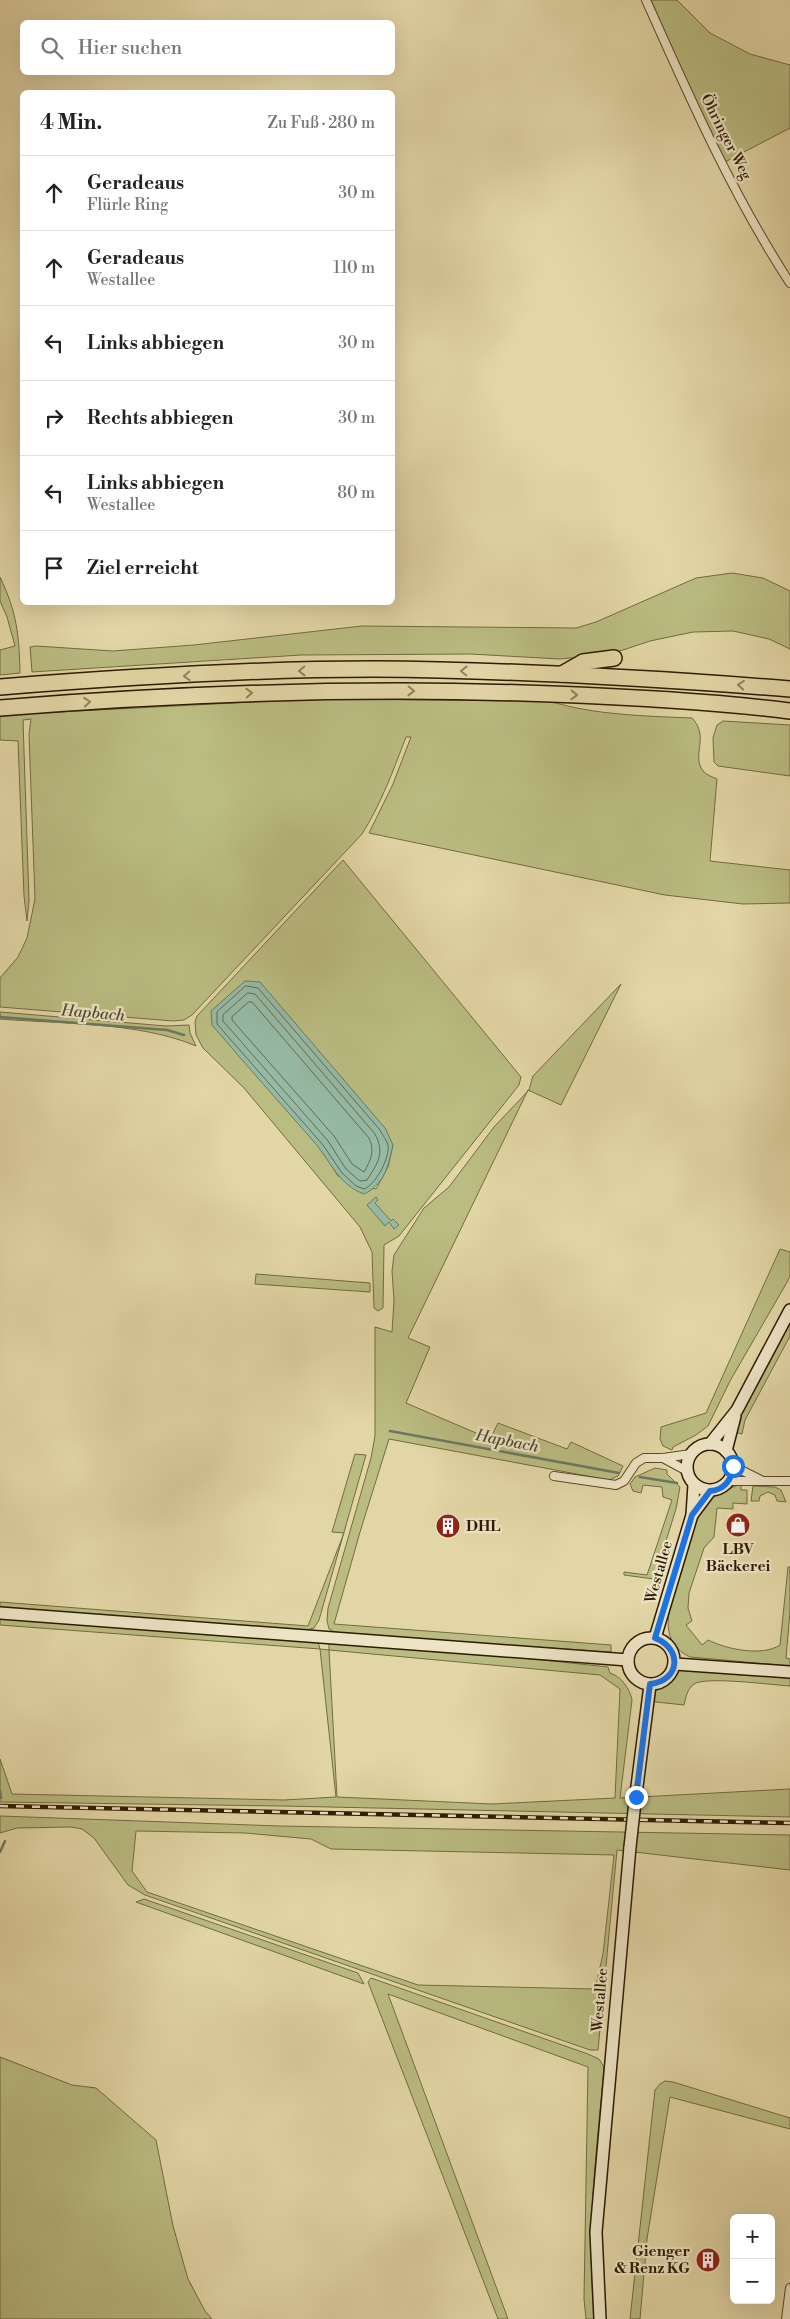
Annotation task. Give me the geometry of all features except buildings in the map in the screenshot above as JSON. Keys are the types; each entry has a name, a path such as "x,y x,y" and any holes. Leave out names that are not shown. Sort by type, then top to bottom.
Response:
{"highway":[{"path":"562,674 583,662 614,658"},
{"path":"0,686 271,671 372,669 562,674 790,689"},
{"path":"7,707 240,693 374,690 593,696 709,702 790,711"}],"main road":[{"path":"710,1444 737,1410 790,1310"},
{"path":"726,1451 737,1410"},
{"path":"710,1444 726,1451 733,1466 729,1481 720,1488 710,1491 694,1485 687,1471 687,1460 691,1454 703,1445 710,1444"},
{"name":"Westallee","path":"655,1638 692,1515 694,1485"},
{"name":"Westallee","path":"692,1515 710,1491"},
{"path":"0,1613 628,1660"},
{"path":"645,1638 655,1638 670,1647 674,1655 674,1664 672,1673 666,1679 650,1684 641,1682 634,1676 629,1669 628,1660 630,1650 637,1643 645,1638"},
{"path":"674,1664 790,1672"},
{"name":"Westallee","path":"600,2319 596,2232 630,1847 650,1684"}],"street":[{"name":"Öhringer Weg","path":"646,0 691,100 726,170 790,283"},
{"path":"554,1476 616,1485 624,1481 636,1463 644,1458 663,1458 691,1454"},
{"path":"663,1458 687,1471"},
{"path":"733,1466 763,1480"},
{"path":"729,1481 790,1481"},
{"path":"786,2319 790,2288"}],"green space":[{"path":"651,0 677,0 710,33 750,54 790,65 790,128 725,162 694,100"},
{"path":"732,573 763,578 790,591 790,649 769,639 733,631 693,632 650,641 611,654 560,659 470,654 301,655 32,672 30,647 36,646 113,651 194,645 362,626 576,628 596,622 696,578"},
{"path":"0,577 14,613 19,647 20,673 0,675 0,650 15,646 7,617 0,601"},
{"path":"311,699 549,701 601,712 692,718 700,732 700,765 704,772 717,779 710,861 790,870 790,903 743,904 665,895 369,833 393,784 411,737 406,737 381,799 362,834 192,1015 184,1020 173,1021 0,1007 0,978 18,957 27,938 35,899 29,734 31,719 23,720 29,901 27,921 24,896 18,741 0,740 0,715"},
{"path":"723,721 790,725 790,776 718,766 714,762 713,738 717,725"},
{"path":"343,860 521,1077 519,1085 399,1236 384,1245 383,1308 378,1311 374,1308 372,1252 360,1227 244,1088 203,1048 196,1035 195,1022 197,1016","holes":["393,1145 388,1167 376,1189 338,1176 320,1148"]},
{"path":"621,984 561,1105 529,1090 533,1076"},
{"path":"0,1012 166,1026 189,1025 190,1033 196,1046 174,1038 125,1028 0,1019"},
{"path":"527,1092 408,1338 430,1347 406,1403 490,1439 498,1423 567,1449 571,1442 623,1466 618,1476 609,1480 389,1439 334,1624 611,1645 611,1652 338,1634 329,1629 327,1621 328,1608 371,1458 375,1436 375,1327 392,1332 394,1301 392,1271 394,1255 424,1208 449,1187 494,1127"},
{"path":"780,1249 790,1252 790,1277 730,1381 708,1426 696,1435 673,1447 672,1450 663,1446 660,1439 661,1427 706,1413"},
{"path":"256,1274 370,1283 370,1292 255,1284"},
{"path":"790,1320 790,1336 745,1420 742,1434 735,1432 743,1408"},
{"path":"355,1454 366,1455 344,1533 332,1532"},
{"path":"655,1468 667,1470 667,1474 680,1487 676,1509 654,1579 624,1575 624,1572 647,1575 672,1500 663,1497 662,1487 643,1485 641,1493 633,1491 630,1484 635,1477"},
{"path":"741,1484 741,1490 747,1490 747,1504 733,1503 733,1509 717,1508 714,1537 704,1548 689,1593 688,1608 692,1621 686,1625 702,1645 708,1640 734,1649 764,1651 780,1645 788,1567 790,1567 790,1612 786,1658 790,1659 790,1666 690,1657 678,1649 669,1633 669,1613 685,1552 696,1520 710,1498"},
{"path":"753,1486 775,1487 781,1490 786,1502 777,1501 775,1495 768,1492 760,1496 759,1501 751,1501"},
{"path":"343,1535 319,1620 314,1628 303,1631 0,1609 0,1602 308,1626"},
{"path":"0,1617 318,1642 320,1649 0,1625"},
{"path":"329,1642 477,1653 608,1667 610,1673 618,1677 624,1684 632,1700 620,1798 790,1789 790,1817 0,1802 0,1759 12,1794 284,1800 336,1797 320,1649 329,1650","holes":["329,1650 600,1675 620,1689 615,1798 492,1804 337,1797"]},
{"path":"675,1664 790,1672 790,1686 725,1681 701,1682 694,1684 690,1688 684,1705 647,1701 650,1685 666,1679"},
{"path":"0,1816 280,1826 790,1835 790,1870 617,1850 598,2050 590,2050 145,1895 128,1885 94,1838 82,1829 71,1827 17,1828 0,1833","holes":["136,1831 245,1833 311,1839 331,1849 614,1855 603,1954 595,1989 418,1985 147,1892 132,1871"]},
{"path":"144,1899 358,1973 364,1984 136,1902"},
{"path":"371,1978 599,2059 604,2067 593,2193 591,2256 595,2319 586,2319 584,2299 588,2067 388,1994 508,2319 498,2319 368,1982"},
{"path":"0,2057 72,2085 96,2088 156,2140 173,2226 188,2279 205,2311 212,2319 0,2319"},
{"path":"665,2081 790,2118 790,2129 670,2097 647,2239 640,2319 630,2319 655,2090"}],"water":[{"path":"245,981 260,982 385,1128 393,1145 384,1174 377,1185 371,1190 364,1194 355,1190 342,1179 315,1143 212,1025 211,1011"},
{"path":"376,1197 378,1200 375,1203 391,1221 393,1219 399,1225 394,1229 389,1222 385,1226 367,1205"}],"waterway":[{"name":"Hapbach","path":"0,1017 167,1030 184,1035"},
{"name":"Hapbach","path":"390,1431 619,1473"},
{"name":"Hapbach","path":"640,1477 677,1483"},
{"path":"0,1791 1,1798"},
{"path":"0,1852 5,1841"}],"railway":[{"path":"0,1806 790,1823"}],"place":[{"name":"LBV Bäckerei","path":"738,1525"},
{"name":"DHL","path":"448,1526"},
{"name":"Gienger & Renz KG","path":"708,2260"}],"route":[{"path":"636,1797 650,1684 658,1684 666,1679 672,1673 674,1664 674,1655 670,1647 663,1641 655,1638 683,1541 692,1515 710,1491 726,1485 733,1473 733,1466"}]}
